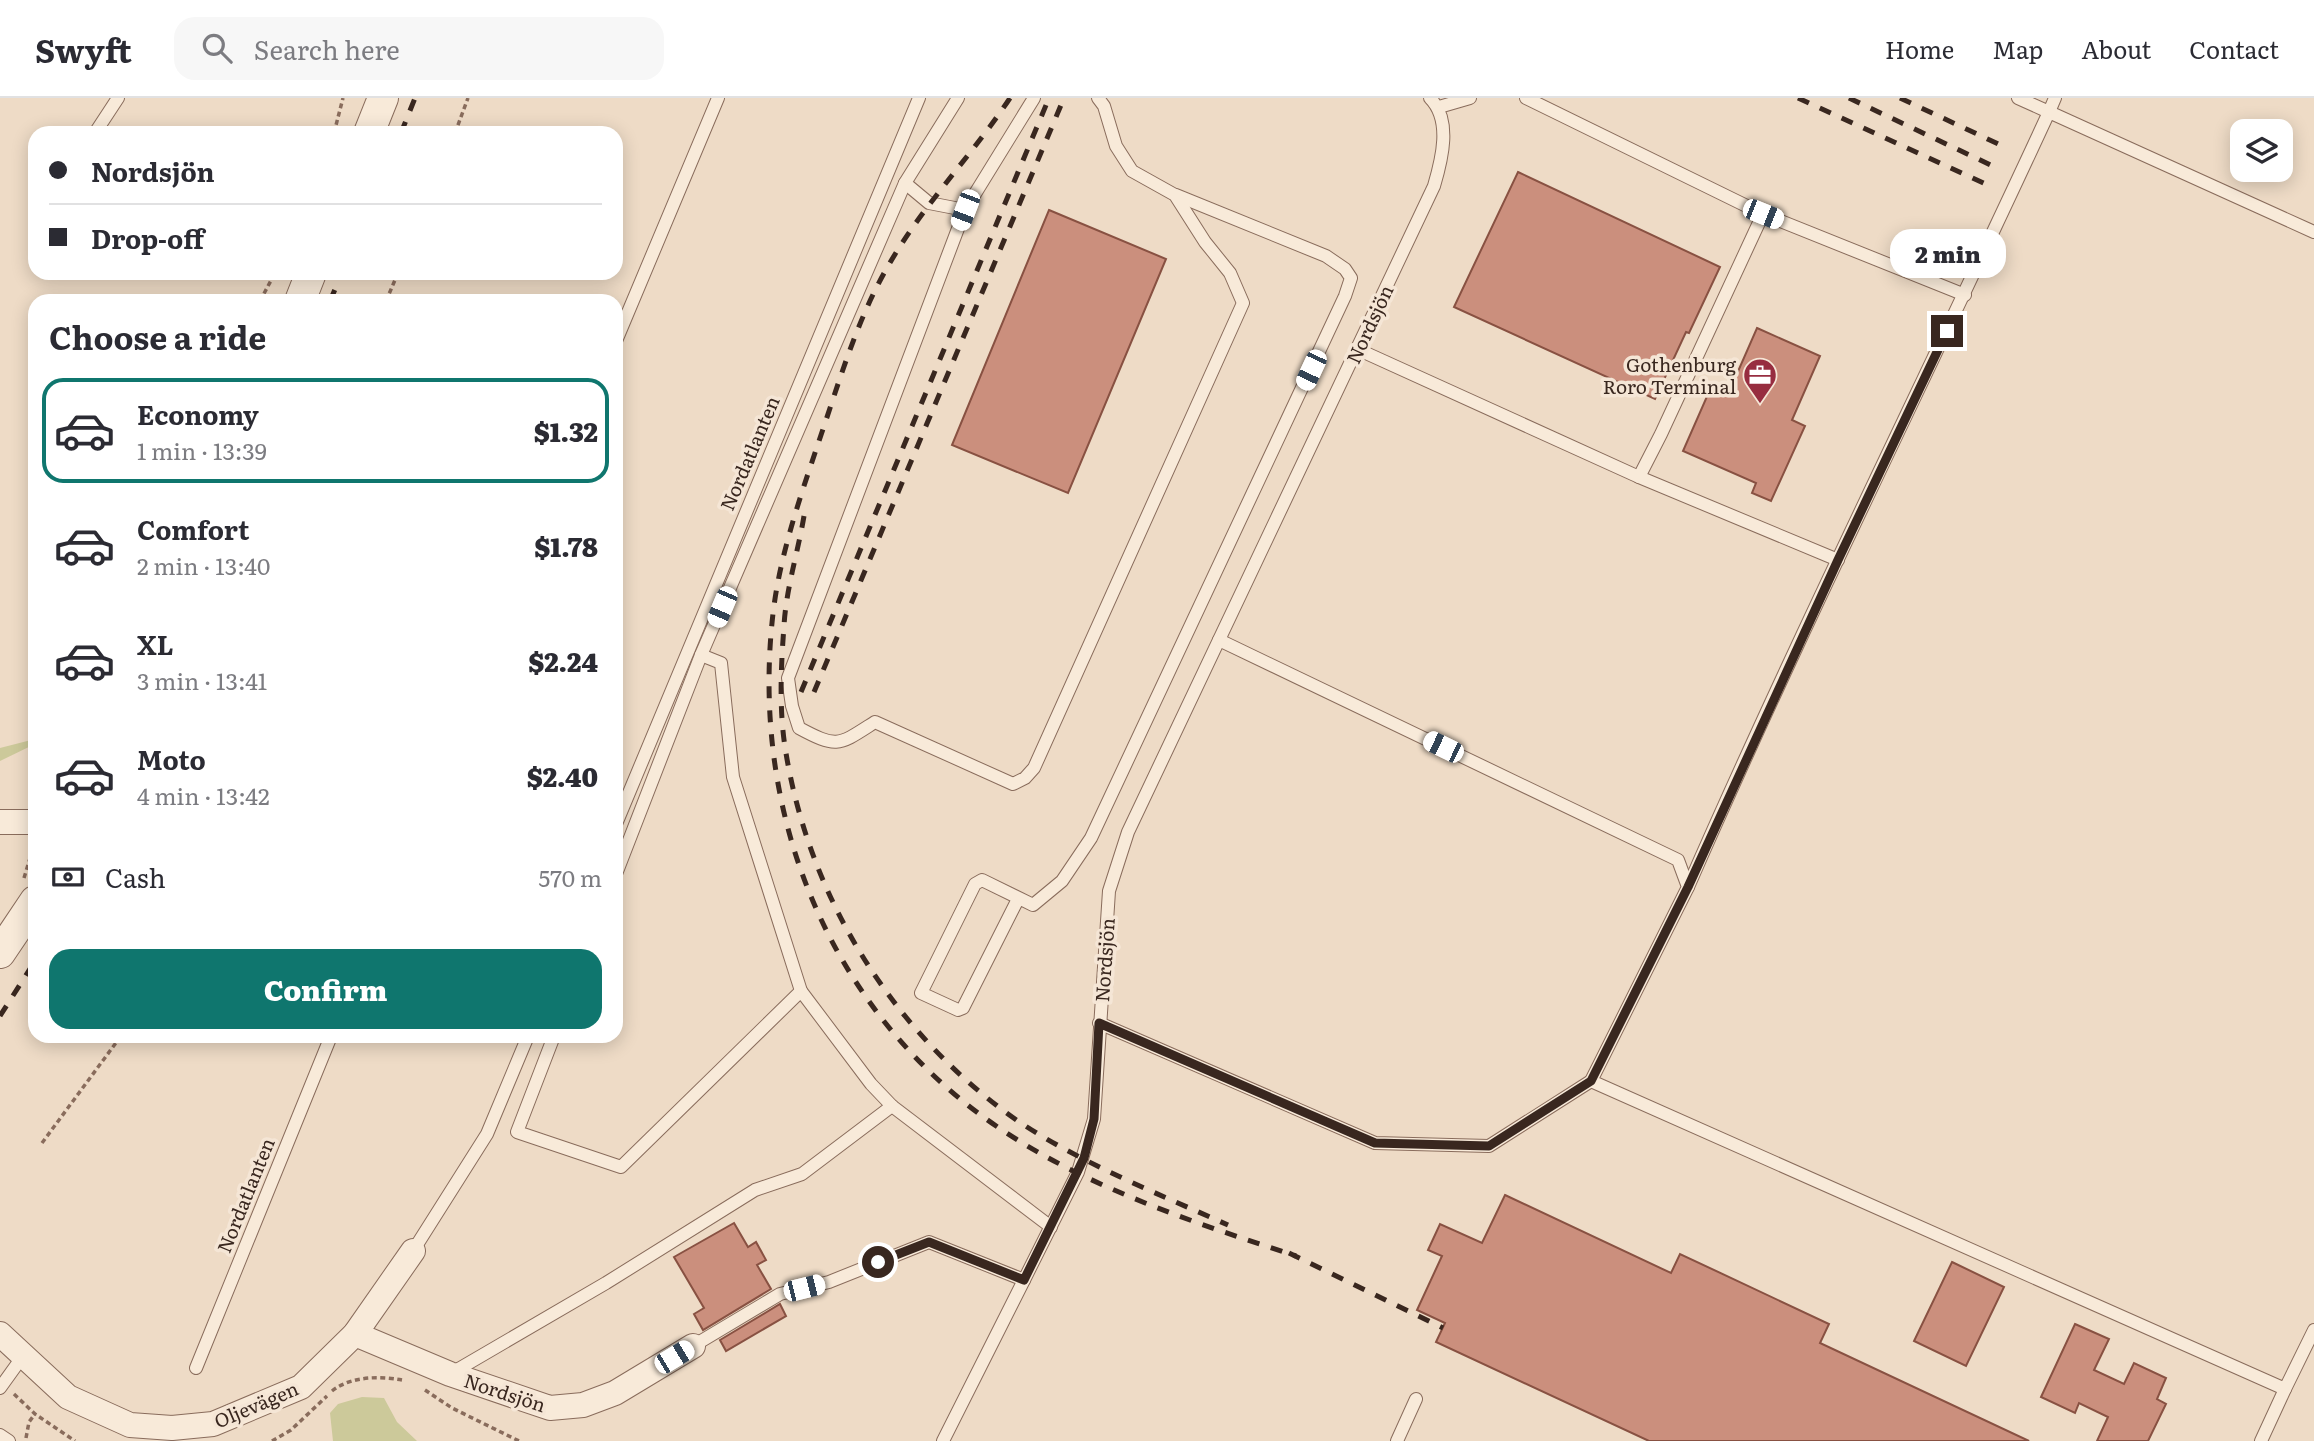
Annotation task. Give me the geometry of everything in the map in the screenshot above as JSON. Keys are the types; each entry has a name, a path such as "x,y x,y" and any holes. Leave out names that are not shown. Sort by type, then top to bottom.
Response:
{"street":[{"path":"372,126 383,98"},
{"path":"0,822 28,822"},
{"path":"0,953 28,911"},
{"name":"Oljevägen","path":"0,1334 68,1397 130,1425 172,1428 213,1424 301,1387 355,1334 413,1251"},
{"name":"Nordsjön","path":"355,1334 450,1374 550,1408 583,1405 615,1393 694,1346"}],"lane":[{"path":"100,126 118,98"},
{"path":"623,324 718,98"},
{"name":"Nordatlanten","path":"623,807 919,98"},
{"path":"623,856 701,655 905,183 958,98"},
{"path":"1034,98 965,210 788,678 792,706 799,728 826,742 844,742 875,722 1013,784 1025,778 1034,768 1243,303 1230,273 1205,242 1175,195"},
{"path":"1018,899 963,1008 950,1008 921,993 975,884 982,880 1032,905 1062,881 1091,838 1345,296 1350,278 1345,269 1326,256 1175,195 1132,171 1116,146 1104,106 1097,98"},
{"path":"1435,102 1470,98"},
{"path":"1526,98 1763,214 1965,295"},
{"path":"2018,98 2314,232"},
{"path":"1099,1023 1375,1143 1489,1146 1591,1081 1688,887 2055,98"},
{"name":"Nordsjön","path":"694,1346 780,1294 829,1282 929,1242 1024,1280 1078,1172 1094,1119 1109,891 1128,832 1434,186 1444,150 1435,102"},
{"path":"905,183 929,203 965,210"},
{"path":"1639,477 1763,214"},
{"path":"1357,349 1639,477 1838,560"},
{"path":"1219,640 1678,860 1703,853"},
{"path":"701,655 721,663 733,777 801,991 871,1084 892,1107 1051,1227"},
{"path":"1678,860 1688,887"},
{"path":"551,1043 517,1132 621,1167 801,991"},
{"name":"Nordatlanten","path":"196,1368 328,1043"},
{"path":"413,1251 487,1134 525,1043"},
{"path":"1591,1081 2285,1389"},
{"path":"450,1374 606,1283 755,1190 802,1174 892,1107"},
{"path":"943,1441 1024,1280"},
{"path":"2261,1441 2314,1330"},
{"path":"1,1386 23,1356"},
{"path":"1396,1441 1416,1399"},
{"path":"0,1435 9,1441"}],"path":[{"path":"336,126 343,98"},
{"path":"457,126 468,98"},
{"path":"42,1143 116,1043"},
{"path":"272,1441 291,1430 334,1389 346,1382 374,1378 405,1381"},
{"path":"416,1385 452,1408 519,1441"},
{"path":"1,1386 35,1414 75,1441"},
{"path":"25,1441 29,1422 35,1414"}],"shaded area":[{"path":"28,741 28,747 0,761 0,748"},
{"path":"362,1397 384,1398 397,1422 417,1441 333,1441 330,1413 338,1404"}],"building":[{"path":"1518,172 1720,267 1655,399 1454,307"},
{"path":"1049,210 1166,259 1068,493 952,445"},
{"path":"1757,328 1820,356 1792,420 1805,426 1771,501 1752,493 1756,483 1683,451 1712,385 1729,392"},
{"path":"1505,1195 1671,1273 1680,1254 1829,1324 1820,1343 2029,1441 1649,1441 1436,1342 1445,1323 1417,1310 1442,1256 1428,1250 1440,1224 1482,1243"},
{"path":"734,1223 748,1247 756,1242 766,1260 757,1265 771,1289 703,1330 694,1314 704,1308 674,1257"},
{"path":"1952,1262 2004,1287 1966,1366 1914,1341"},
{"path":"780,1304 786,1316 726,1351 720,1340"},
{"path":"2075,1324 2109,1339 2094,1370 2124,1384 2134,1363 2166,1378 2157,1399 2166,1404 2148,1441 2097,1441 2108,1417 2079,1403 2075,1413 2041,1397"}],"railway":[{"path":"404,126 415,98"},
{"path":"1010,98 904,240 869,302 798,504 775,599 769,690 774,756 786,821 806,884 833,943 868,1000 910,1051 959,1098 1035,1151 1077,1173 1163,1210 1296,1256"},
{"path":"801,692 1049,98"},
{"path":"814,692 1064,98"},
{"path":"1798,98 1990,186"},
{"path":"1849,98 1997,168"},
{"path":"1900,98 2007,148"},
{"path":"333,294 339,280"},
{"path":"804,516 785,612 781,686 785,747 796,802 813,856 835,907 862,956 894,1002 930,1045 971,1084 1015,1119 1092,1163 1228,1225"},
{"path":"0,1016 28,972"},
{"path":"1289,1253 1443,1328"}],"place":[{"name":"Gothenburg Roro Terminal","path":"1760,405"}],"route":[{"path":"878,1262 929,1242 1024,1280 1084,1158 1094,1119 1099,1023 1375,1143 1489,1146 1591,1081 1688,887 1838,560 1947,331"}]}
